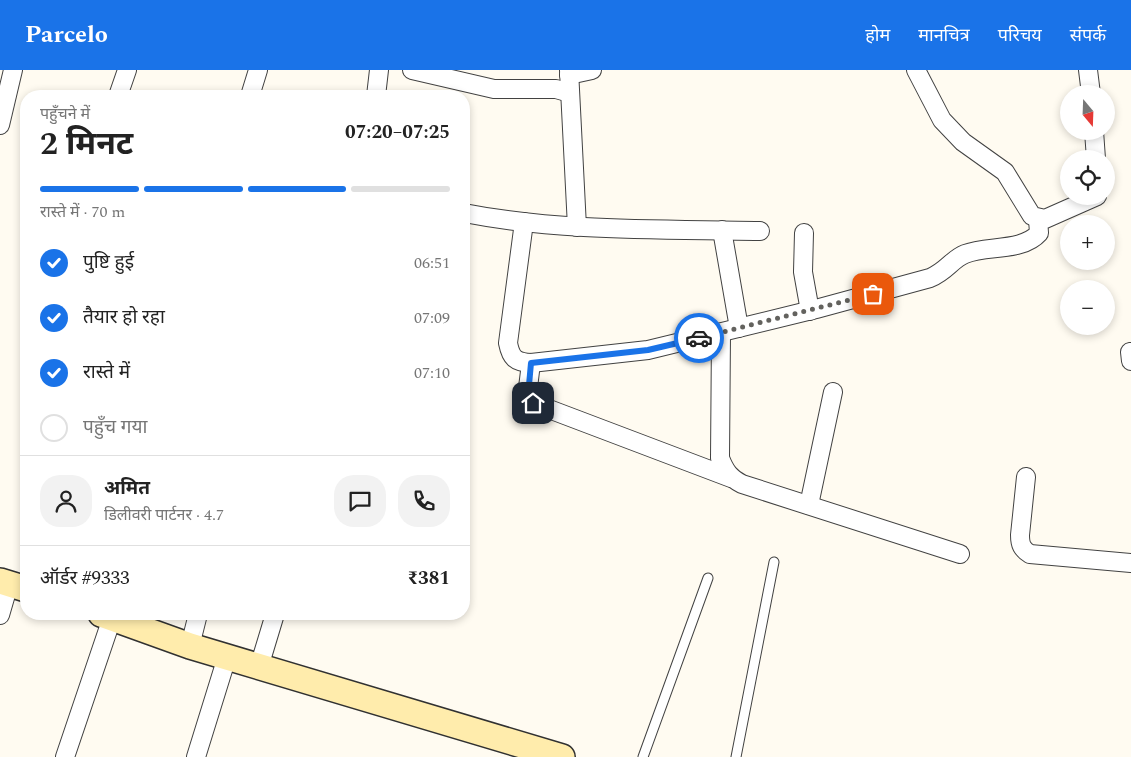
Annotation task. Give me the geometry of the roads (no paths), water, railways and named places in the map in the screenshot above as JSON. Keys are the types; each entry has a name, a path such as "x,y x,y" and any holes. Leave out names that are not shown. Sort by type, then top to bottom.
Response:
{"street":[{"path":"0,125 13,70"},
{"path":"120,90 127,70"},
{"path":"252,90 258,70"},
{"path":"377,90 379,70"},
{"path":"412,70 494,89 556,89 570,92"},
{"path":"577,227 569,72 592,70"},
{"path":"916,70 947,126 963,142 1005,172 1027,210 1038,218 1045,219 1077,205"},
{"path":"1088,70 1090,85"},
{"path":"470,214 577,227 760,231"},
{"path":"524,222 508,343 510,356 518,362 531,363 648,350 810,311 930,278 947,270 962,255 972,251 1017,244 1030,240 1039,233 1038,218"},
{"path":"722,230 739,328"},
{"path":"804,233 803,272 810,311"},
{"path":"721,333 720,458 724,468 732,478"},
{"path":"531,363 528,396 533,403 732,478 742,484 960,554"},
{"path":"809,505 833,392"},
{"path":"1026,477 1020,535 1020,544 1024,550 1030,554 1131,563"},
{"path":"0,615 12,585"},
{"path":"65,757 106,620"},
{"path":"118,620 190,646 562,757"},
{"path":"190,646 196,620"},
{"path":"259,667 273,620"},
{"path":"196,757 227,657"}],"lane":[{"path":"736,757 774,562"},
{"path":"644,757 708,578"}]}
